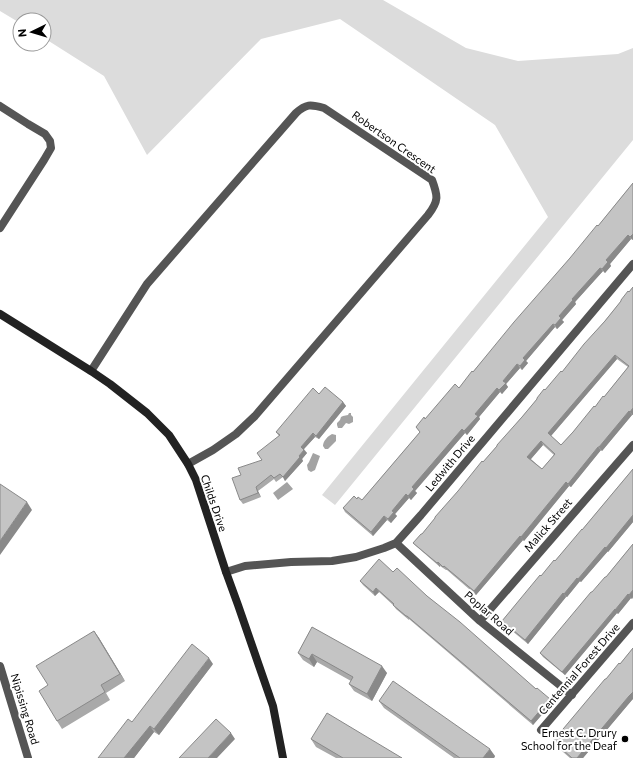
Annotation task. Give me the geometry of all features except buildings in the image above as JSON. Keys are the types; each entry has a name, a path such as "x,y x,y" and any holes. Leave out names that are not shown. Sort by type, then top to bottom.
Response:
{"street":[{"name":"Robertson Crescent","path":"90,371 147,284 303,107 315,105 324,108 432,180 436,190 437,201 428,215 254,416 236,434 213,450 188,464"},
{"path":"0,106 45,134 50,141 50,148 44,160 0,228"},
{"name":"Ledwith Drive","path":"226,572 245,566 291,562 332,561 356,557 396,543 633,264"},
{"name":"Childs Drive","path":"0,314 110,384 147,413 169,435 188,464 196,480 226,572 273,706 284,758"},
{"name":"Malick Street","path":"480,620 633,445"},
{"name":"Poplar Road","path":"396,543 480,620 572,695"},
{"name":"Centennial Forest Drive","path":"541,730 633,623"},
{"name":"Nipissing Road","path":"0,666 28,758"}],"shaded area":[{"path":"0,0 383,0 466,48 518,61 618,54 633,48 633,140 335,505 322,495 548,217 495,125 340,19 261,39 147,155 104,76 52,43 52,12 12,12 12,18 0,11"},
{"path":"351,413 353,417 353,422 349,424 346,423 342,428 338,428 337,423 341,417 348,415"},
{"path":"332,434 336,435 336,441 328,449 325,449 323,446 324,442 327,437"},
{"path":"313,453 320,456 315,470 311,472 308,470 307,465"},
{"path":"287,482 293,489 278,500 273,493"}],"place":[{"name":"Ernest C. Drury School for the Deaf","path":"625,739"}]}
